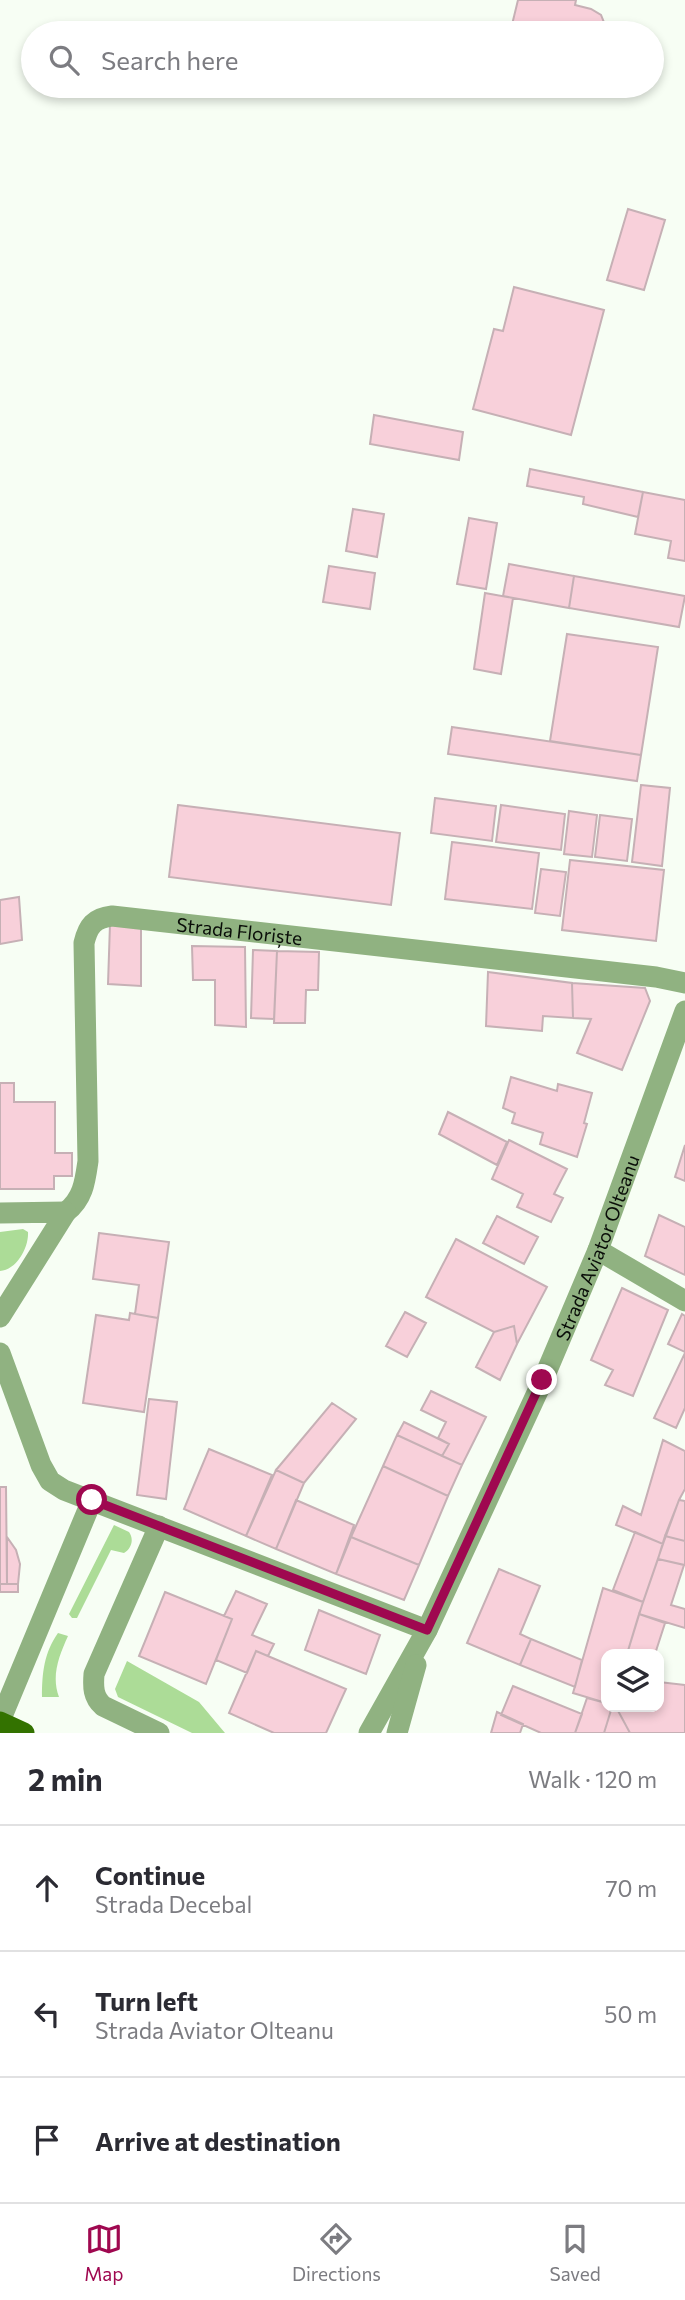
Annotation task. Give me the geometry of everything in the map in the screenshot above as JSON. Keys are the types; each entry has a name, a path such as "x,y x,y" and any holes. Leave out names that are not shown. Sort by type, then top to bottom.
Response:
{"main road":[{"path":"0,1721 24,1733"}],"street":[{"name":"Strada Floriște","path":"0,1317 66,1212 76,1204 83,1189 88,1161 85,943 87,930 101,917 153,920 656,977 685,983"},
{"name":"Strada Aviator Olteanu","path":"369,1733 427,1630 542,1380 597,1250 685,1011"},
{"path":"0,1213 66,1212"},
{"path":"597,1250 685,1301"},
{"path":"0,1353 41,1465 50,1480 64,1490 427,1630"},
{"path":"0,1721 92,1500"},
{"path":"159,1526 94,1674 96,1699 103,1706 159,1733"},
{"name":"Strada Aviator Olteanu","path":"397,1733 427,1630"}],"green space":[{"path":"23,1229 28,1232 28,1238 21,1257 12,1267 0,1271 0,1232"},
{"path":"114,1525 129,1532 132,1540 130,1546 124,1553 111,1550 77,1618 72,1618 69,1614"},
{"path":"58,1633 68,1636 56,1674 59,1697 42,1697 45,1664"},
{"path":"127,1661 199,1702 225,1733 192,1733 118,1697 115,1689"}],"building":[{"path":"518,0 576,0 575,5 591,9 601,15 603,21 513,21"},
{"path":"628,209 665,220 644,290 607,280"},
{"path":"514,287 604,310 571,435 473,409 494,329 503,331"},
{"path":"374,415 463,432 459,460 370,444"},
{"path":"530,469 643,492 638,517 583,504 584,497 527,486"},
{"path":"643,492 685,500 685,561 668,558 671,541 635,534"},
{"path":"353,509 384,514 377,557 346,551"},
{"path":"469,518 497,523 486,589 457,584"},
{"path":"509,564 574,576 569,608 503,596"},
{"path":"329,566 375,573 370,609 323,602"},
{"path":"574,576 685,596 679,627 569,608"},
{"path":"485,593 513,598 501,674 474,669"},
{"path":"567,634 658,647 641,755 550,741"},
{"path":"452,727 641,755 637,781 448,754"},
{"path":"641,785 670,788 662,866 632,862"},
{"path":"435,798 496,806 492,841 431,833"},
{"path":"178,805 400,833 391,905 169,877"},
{"path":"501,805 565,814 561,850 496,842"},
{"path":"569,811 597,815 592,857 564,854"},
{"path":"600,815 632,819 627,861 595,857"},
{"path":"452,842 539,853 532,909 445,899"},
{"path":"570,860 664,870 656,941 562,930"},
{"path":"541,869 566,872 560,916 535,913"},
{"path":"19,897 22,940 0,944 0,900"},
{"path":"110,924 141,927 141,986 108,984"},
{"path":"192,946 245,947 246,1027 215,1025 215,980 193,980"},
{"path":"253,950 277,951 274,1019 251,1018"},
{"path":"277,951 319,952 318,990 306,990 305,1023 274,1023"},
{"path":"488,972 572,983 573,1018 543,1016 542,1031 486,1026"},
{"path":"572,983 645,988 650,1001 622,1070 577,1053 591,1019 573,1018"},
{"path":"511,1077 557,1091 558,1084 592,1093 584,1123 587,1124 577,1157 540,1144 543,1133 512,1123 515,1113 503,1108"},
{"path":"0,1083 14,1083 14,1102 55,1102 55,1153 72,1153 72,1176 54,1176 54,1189 0,1189"},
{"path":"448,1112 507,1142 497,1165 439,1134"},
{"path":"509,1140 567,1169 554,1194 563,1198 551,1222 517,1207 523,1194 492,1179"},
{"path":"685,1145 685,1181 675,1177"},
{"path":"659,1215 685,1227 685,1275 645,1256"},
{"path":"497,1216 538,1237 524,1264 483,1243"},
{"path":"99,1233 169,1242 158,1318 135,1314 139,1285 93,1279"},
{"path":"456,1239 547,1287 517,1344 514,1326 494,1332 426,1297"},
{"path":"622,1288 668,1310 633,1396 605,1385 613,1370 591,1360"},
{"path":"405,1312 426,1323 407,1357 386,1346"},
{"path":"130,1313 158,1318 144,1412 83,1403 96,1315 129,1320"},
{"path":"682,1314 685,1316 685,1352 668,1344"},
{"path":"514,1326 517,1344 500,1380 476,1367 494,1332"},
{"path":"685,1353 685,1408 676,1428 654,1418"},
{"path":"431,1391 486,1417 462,1465 442,1456 449,1444 438,1438 446,1422 421,1410"},
{"path":"149,1399 177,1402 166,1499 137,1495"},
{"path":"332,1403 356,1419 304,1483 276,1470"},
{"path":"404,1422 449,1444 442,1456 397,1435"},
{"path":"397,1435 462,1465 448,1496 383,1466"},
{"path":"663,1440 685,1451 685,1489 663,1544 616,1525 623,1506 641,1515"},
{"path":"209,1449 272,1475 246,1536 184,1509"},
{"path":"383,1466 448,1496 419,1565 351,1537"},
{"path":"276,1470 304,1483 276,1549 246,1536"},
{"path":"0,1487 6,1487 7,1584 0,1584"},
{"path":"296,1500 354,1525 336,1574 276,1549"},
{"path":"679,1500 685,1501 685,1541 665,1536"},
{"path":"635,1532 663,1544 643,1602 613,1590"},
{"path":"665,1536 685,1541 685,1565 658,1559"},
{"path":"7,1537 16,1550 20,1564 18,1584 7,1584"},
{"path":"351,1537 419,1565 404,1600 336,1574"},
{"path":"658,1559 684,1565 671,1605 685,1609 685,1628 639,1614"},
{"path":"499,1569 540,1586 520,1634 531,1639 520,1665 467,1643"},
{"path":"0,1584 18,1584 18,1592 0,1592"},
{"path":"603,1588 643,1602 629,1649 601,1649 601,1701 573,1693"},
{"path":"236,1591 267,1604 252,1635 274,1644 268,1656 256,1651 247,1673 216,1660 232,1619 224,1616"},
{"path":"165,1592 232,1619 206,1684 139,1656"},
{"path":"319,1610 380,1635 366,1674 305,1650"},
{"path":"639,1614 665,1623 657,1649 628,1649"},
{"path":"531,1639 582,1660 575,1687 520,1665"},
{"path":"256,1651 346,1689 326,1733 274,1733 229,1713"},
{"path":"664,1683 685,1685 685,1733 630,1733 619,1712 664,1712"},
{"path":"513,1686 582,1714 575,1733 541,1733 501,1715"},
{"path":"587,1698 601,1702 601,1712 610,1712 604,1733 575,1733"},
{"path":"497,1712 523,1724 520,1733 491,1733"},
{"path":"610,1712 619,1712 630,1733 604,1733"}],"route":[{"path":"92,1500 427,1630 542,1380"}]}
